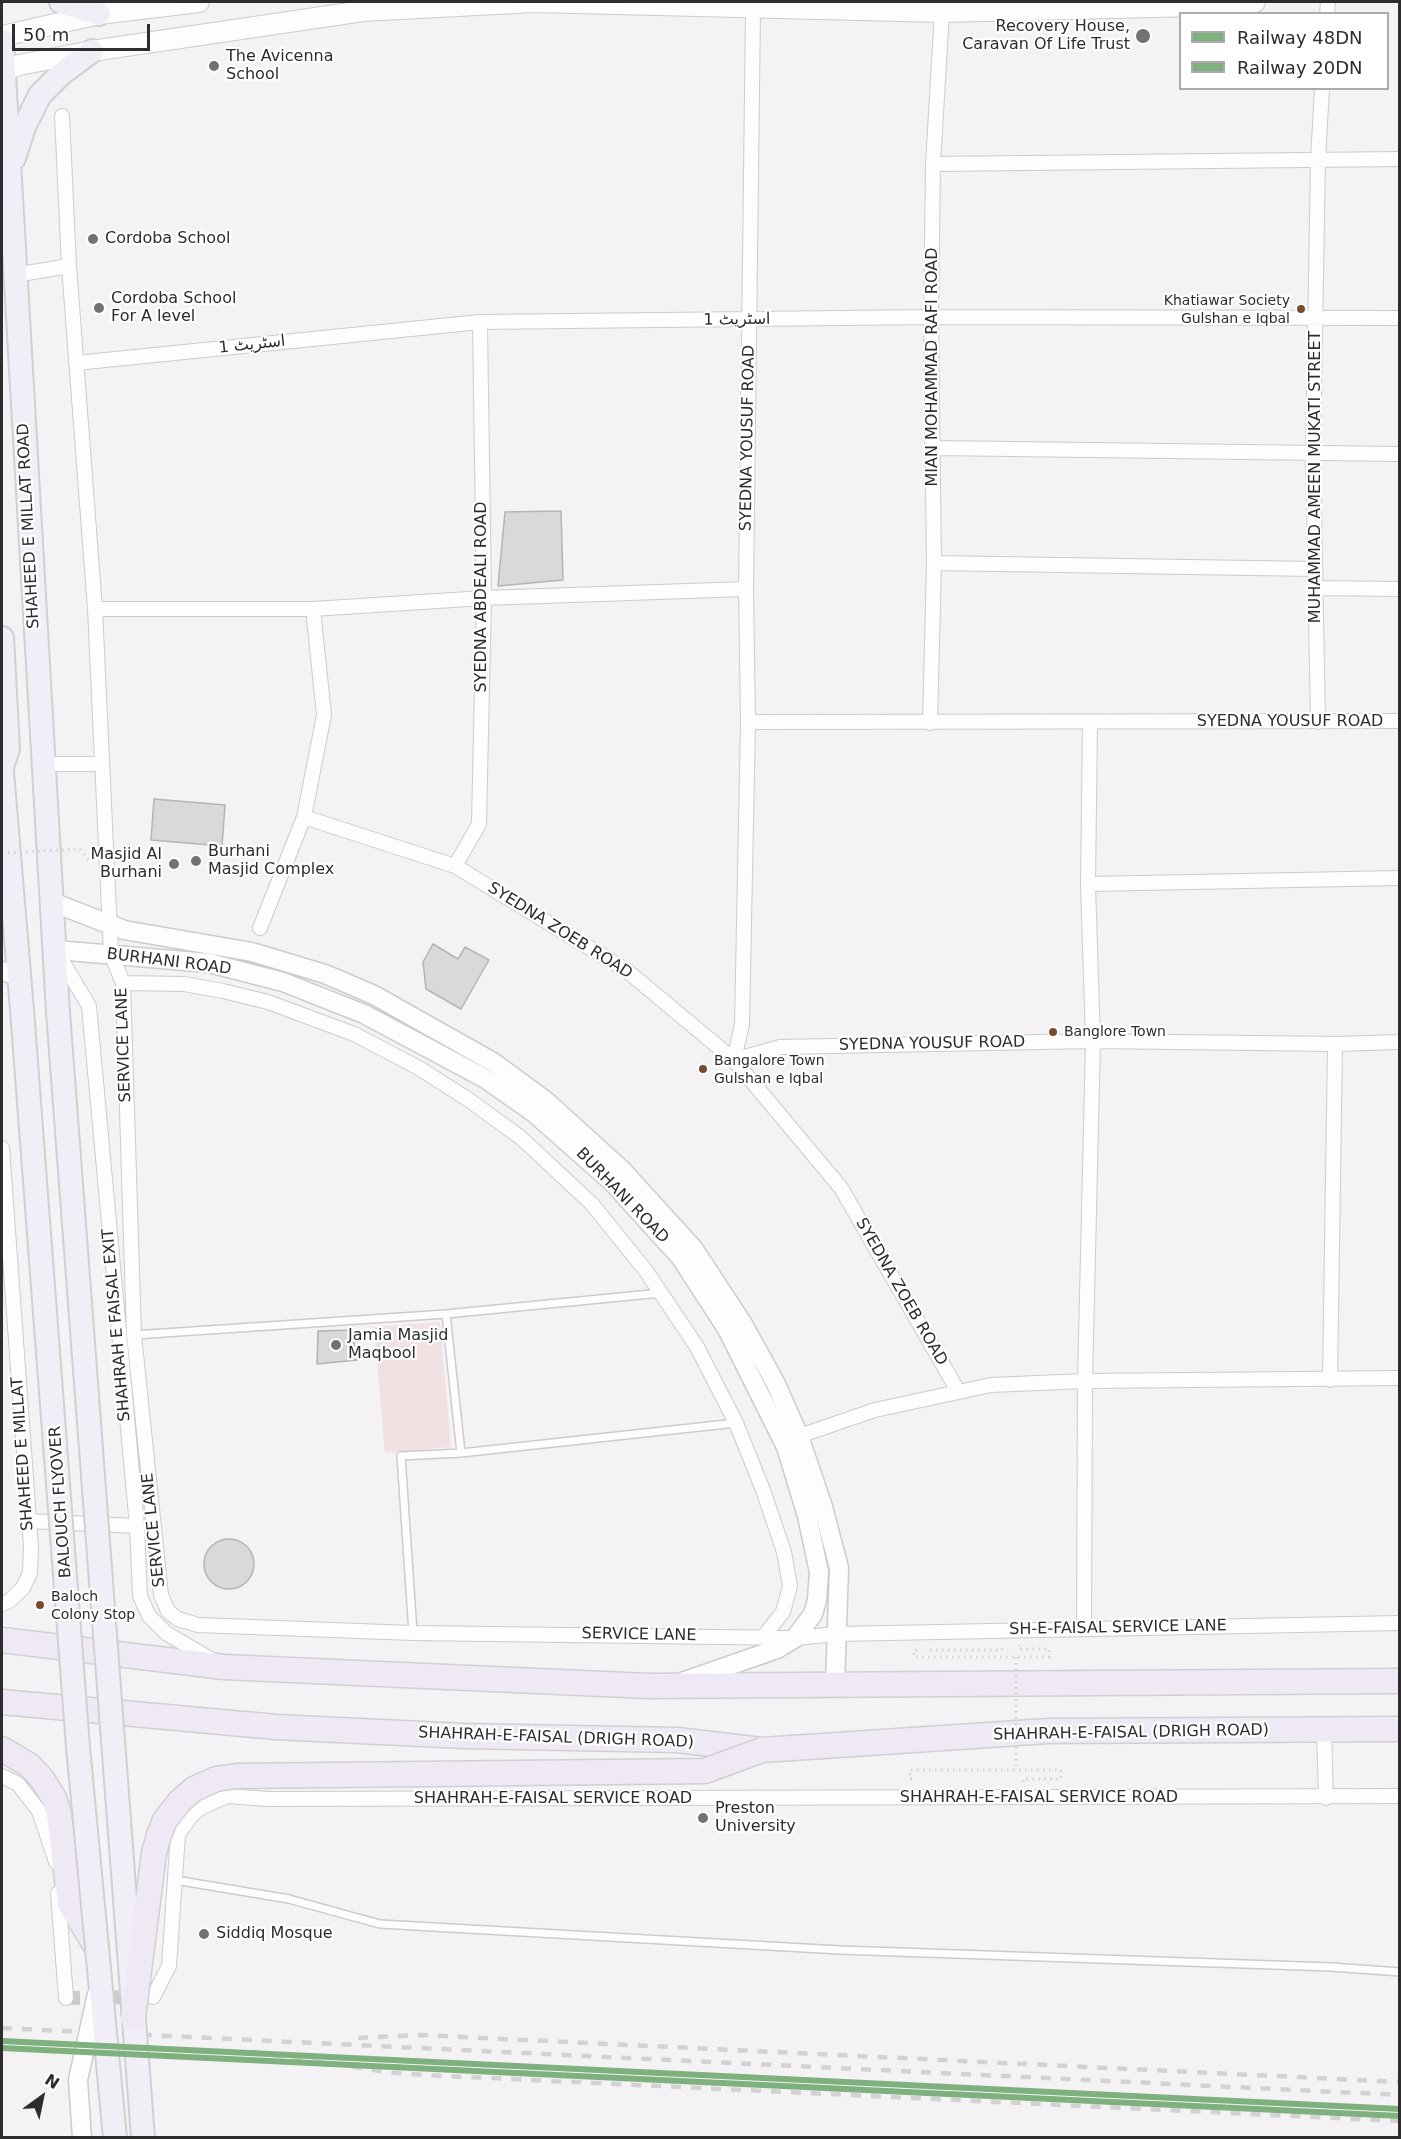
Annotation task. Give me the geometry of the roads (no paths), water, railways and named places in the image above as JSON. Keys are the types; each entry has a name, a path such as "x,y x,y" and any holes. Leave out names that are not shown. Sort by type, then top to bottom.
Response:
{"highway":[{"path":"2,1640 224,1667 672,1685 835,1686 1400,1681"},
{"name":"SHAHRAH-E-FAISAL (DRIGH ROAD)","path":"2,1702 276,1727 464,1736 676,1740 762,1750 1048,1731 1400,1729"},
{"path":"2,1749 29,1765 42,1779 54,1798 59,1814 70,1905 97,1948"},
{"path":"133,2018 154,1853 159,1835 165,1820 180,1801 195,1789 216,1779 236,1776 705,1771 762,1750"}],"main road":[{"path":"61,2 99,14"},
{"path":"2,38 99,14 199,2"},
{"path":"3,70 92,51 363,11 534,2 753,5 942,12 1255,2"},
{"name":"SHAHEED E MILLAT ROAD","path":"2,38 4,124 9,172 58,1012"},
{"path":"9,172 24,127 40,95 61,74 92,51"},
{"path":"2,238 11,437 31,752 43,771"},
{"path":"2,638 8,749 2,767"},
{"path":"2,772 7,910"},
{"name":"BALOUCH FLYOVER","path":"7,910 15,938 10,974 22,1010 78,1747 115,2138"},
{"name":"BALOUCH FLYOVER","path":"58,1012 143,2138"}],"street":[{"name":"SYEDNA YOUSUF ROAD","path":"753,5 746,589 748,722 742,1024 734,1060 780,1047 1093,1041 1335,1044 1400,1042"},
{"name":"MIAN MOHAMMAD RAFI ROAD","path":"930,723 934,563 931,316 933,164 942,12"},
{"name":"MUHAMMAD AMEEN MUKATI STREET","path":"1318,722 1313,453 1318,159 1322,90"},
{"name":"SERVICE LANE","path":"62,116 69,266 95,609 111,954 123,983 134,1335 161,1595 168,1611 178,1619 198,1625 413,1633 795,1638"},
{"path":"933,164 1400,159"},
{"path":"15,275 69,266"},
{"name":"اسٹریٹ 1","path":"76,363 480,322 931,316 1400,318"},
{"name":"SYEDNA ABDEALI ROAD","path":"455,866 479,824 484,598 480,322"},
{"path":"934,448 1400,454"},
{"path":"934,563 1315,569"},
{"path":"1315,588 1400,589"},
{"path":"95,609 313,609 484,598 746,589"},
{"path":"260,928 304,817 324,715 313,609"},
{"name":"SYEDNA YOUSUF ROAD","path":"748,722 1400,721"},
{"path":"1084,1629 1085,1381 1093,1041 1088,884 1090,723"},
{"path":"43,771 102,764"},
{"name":"SYEDNA ZOEB ROAD","path":"304,817 455,866 626,970 734,1060 841,1188 958,1391"},
{"path":"1088,884 1400,878"},
{"path":"52,902 111,927 252,952 325,974 374,995 440,1030 519,1082 584,1134 623,1171 693,1248 743,1324 775,1382 800,1436 823,1508 838,1568 835,1686"},
{"name":"BURHANI ROAD","path":"56,950 209,963 283,982 364,1014 484,1078 534,1113 612,1182 681,1258 727,1329 786,1447 807,1516 819,1572 817,1600 813,1614 795,1638 777,1649 672,1685"},
{"name":"SHAHRAH E FAISAL EXIT","path":"56,950 88,1006 137,1526 140,1596 149,1616 166,1633 224,1667"},
{"path":"123,983 184,984 268,1002 354,1034 419,1068 519,1137 556,1168 592,1204 662,1293 697,1347 736,1423 771,1512 789,1577 788,1599 783,1612 764,1636"},
{"path":"1330,1380 1335,1044"},
{"name":"SHAHEED E MILLAT","path":"2,1148 27,1521 31,1547 30,1573 23,1588 9,1601 2,1604"},
{"path":"800,1436 875,1410 991,1385 1085,1381 1400,1378"},
{"path":"27,1521 137,1526"},
{"name":"SH-E-FAISAL SERVICE LANE","path":"795,1638 837,1634 1400,1623"},
{"path":"1324,1730 1326,1798"},
{"path":"2,1776 18,1785 39,1811 56,1859 66,1998"},
{"name":"SHAHRAH-E-FAISAL SERVICE ROAD","path":"153,1997 169,1966 175,1848 178,1834 185,1823 202,1807 227,1796 269,1799 1326,1798 1400,1796"},
{"path":"82,2138 78,2080 101,1976"}],"lane":[{"path":"134,1335 446,1314 662,1293"},
{"path":"446,1314 461,1453"},
{"path":"413,1633 401,1456 461,1453 736,1423"},
{"path":"175,1880 289,1899 380,1923 840,1950 1331,1967 1400,1972"}],"tunnel":[{"path":"66,1998 139,1997"}],"railway":[{"path":"2,2028 1400,2095"},
{"path":"358,2038 421,2035 1400,2082"},
{"path":"253,2052 386,2072 426,2075 1400,2121"}],"rail line":[{"name":"48DN","path":"2,2041 1400,2109"},
{"name":"20DN","path":"2,2048 1400,2116"}],"place":[{"name":"Recovery House, Caravan Of Life Trust","path":"1143,36"},
{"name":"The Avicenna School","path":"214,66"},
{"name":"Cordoba School","path":"93,239"},
{"name":"Cordoba School For A level","path":"99,308"},
{"name":"Khatiawar Society Gulshan e Iqbal","path":"1301,309"},
{"name":"Burhani Masjid Complex","path":"196,861"},
{"name":"Masjid Al Burhani","path":"174,864"},
{"name":"Banglore Town","path":"1053,1032"},
{"name":"Bangalore Town Gulshan e Iqbal","path":"703,1069"},
{"name":"Jamia Masjid Maqbool","path":"336,1345"},
{"name":"Baloch Colony Stop","path":"40,1605"},
{"name":"Preston University","path":"703,1818"},
{"name":"Siddiq Mosque","path":"204,1934"}]}
